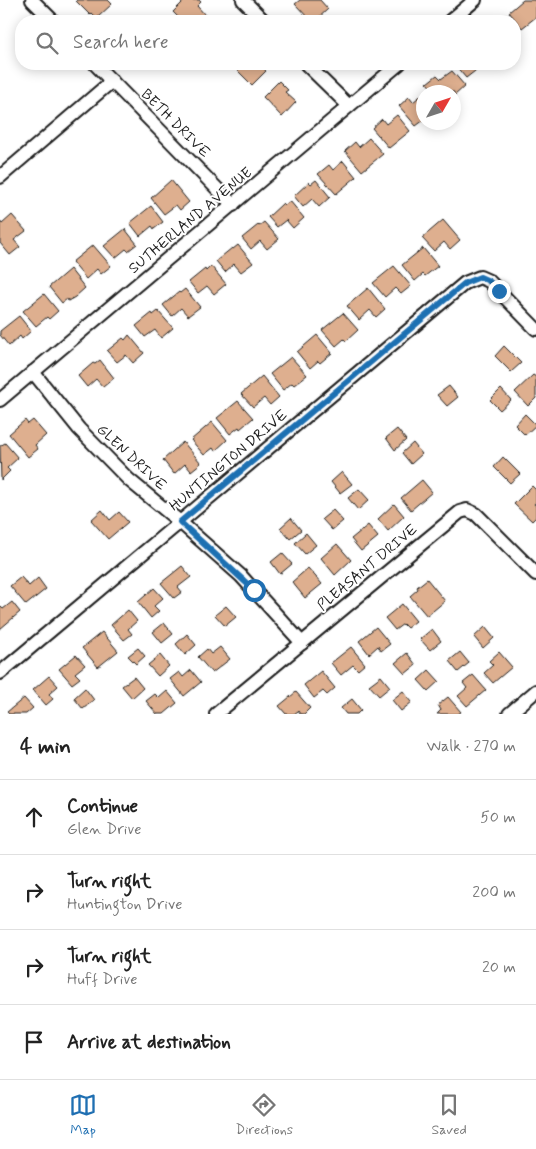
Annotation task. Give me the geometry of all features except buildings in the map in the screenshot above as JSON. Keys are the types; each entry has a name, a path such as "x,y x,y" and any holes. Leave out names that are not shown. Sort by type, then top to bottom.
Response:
{"street":[{"path":"32,0 47,15"},
{"path":"243,0 258,15"},
{"path":"457,15 473,1"},
{"name":"BETH DRIVE","path":"101,70 233,204"},
{"path":"312,70 349,106"},
{"name":"SUTHERLAND AVENUE","path":"0,400 392,70"},
{"path":"0,176 112,81"},
{"name":"HUNTINGTON DRIVE","path":"0,673 465,283 480,277 489,281 536,329"},
{"name":"GLEN DRIVE","path":"33,372 79,429 116,467 241,576 302,643"},
{"name":"PLEASANT DRIVE","path":"216,714 455,515 467,510 476,514 536,574"},
{"path":"509,714 536,691"}],"route":[{"path":"254,590 241,576 180,522 465,283 480,277 489,281 499,291"}]}
